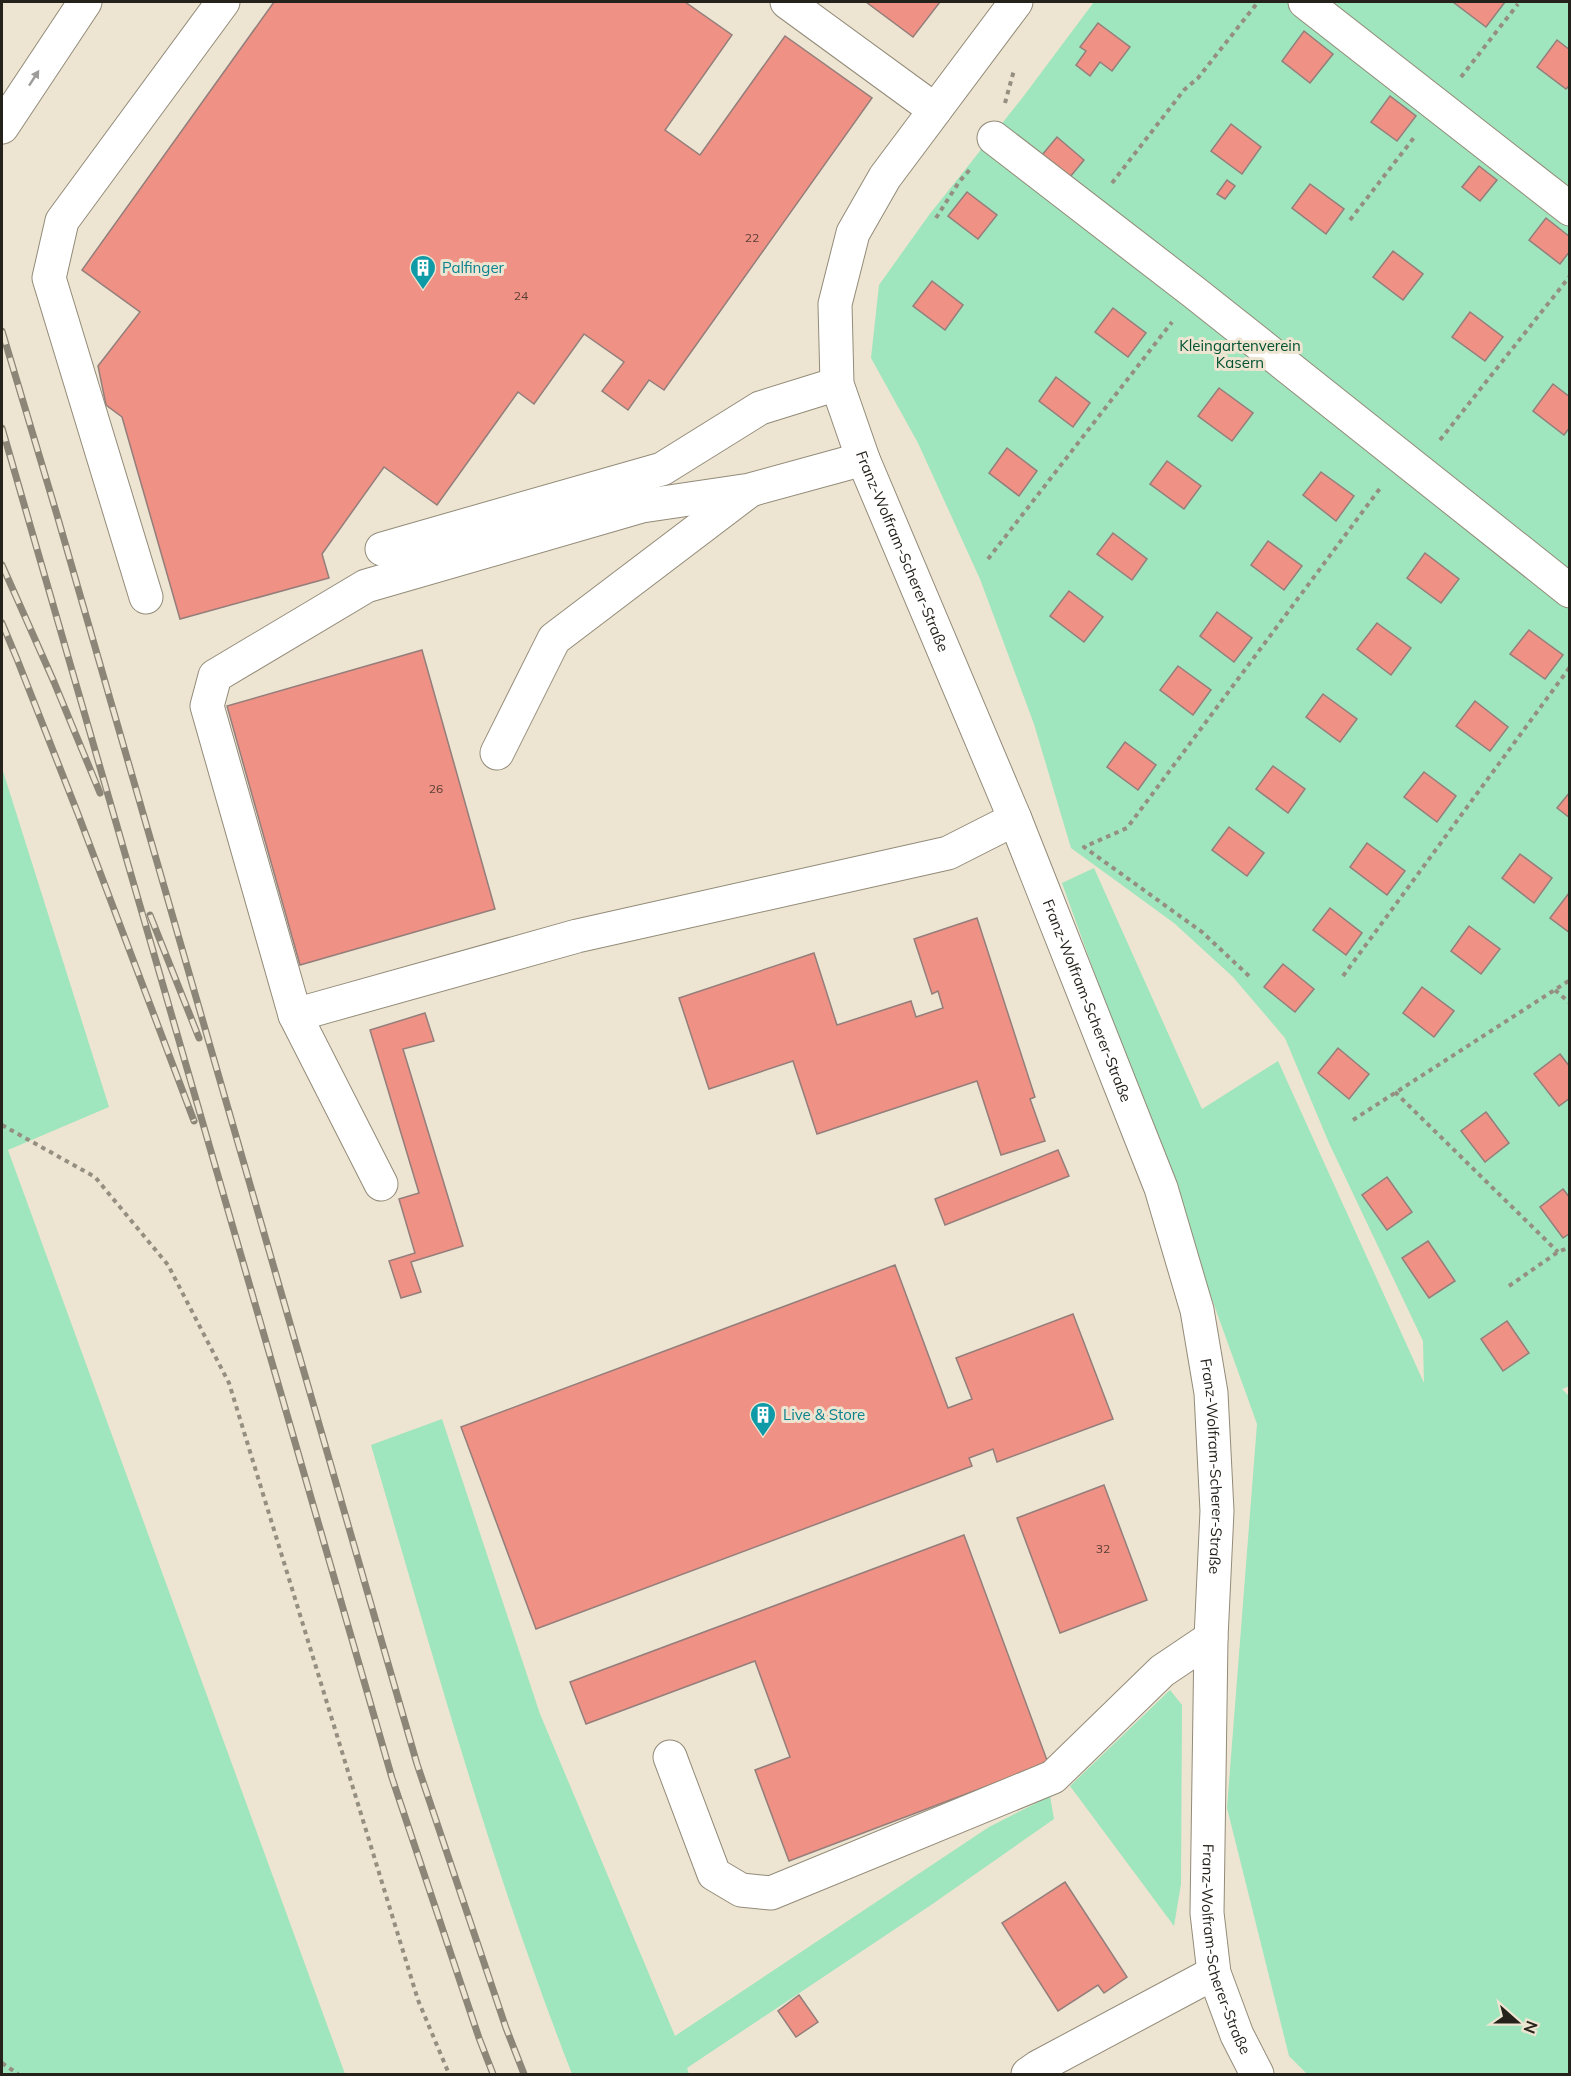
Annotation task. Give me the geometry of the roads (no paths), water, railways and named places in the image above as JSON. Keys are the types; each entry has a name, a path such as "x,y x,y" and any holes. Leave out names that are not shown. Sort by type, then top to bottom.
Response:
{"main road":[{"path":"2,127 85,2"},
{"path":"146,597 50,278 62,221 223,2"},
{"path":"787,2 935,110"},
{"name":"Franz-Wolfram-Scherer-Straße","path":"1016,2 885,177 853,233 835,304 837,384 863,459 1015,819 1161,1188 1197,1310 1211,1393 1216,1499 1211,1638 1207,1913 1214,1973 1237,2036 1257,2074"},
{"path":"1305,2 1569,209"},
{"path":"994,138 1195,293 1569,591"},
{"path":"382,549 662,469 760,408 837,384"},
{"path":"381,1184 295,1015 207,706 215,676 366,586 642,506 750,490 863,459"},
{"path":"497,753 554,639 750,490"},
{"path":"295,1015 577,936 948,853 1015,819"},
{"path":"670,1757 714,1874 741,1890 771,1893 1053,1777 1162,1671 1211,1638"},
{"path":"1028,2074 1214,1973"}],"railway":[{"path":"2,331 417,1764 506,2028 524,2074"},
{"path":"2,428 392,1778 493,2074"},
{"path":"2,565 100,793"},
{"path":"2,623 78,814 194,1121"},
{"path":"150,915 199,1038"}],"place":[{"name":"Palfinger","path":"423,291"},
{"name":"Live & Store","path":"763,1438"}],"park label":[{"name":"Kleingartenverein Kasern","path":"1240,354"}]}
